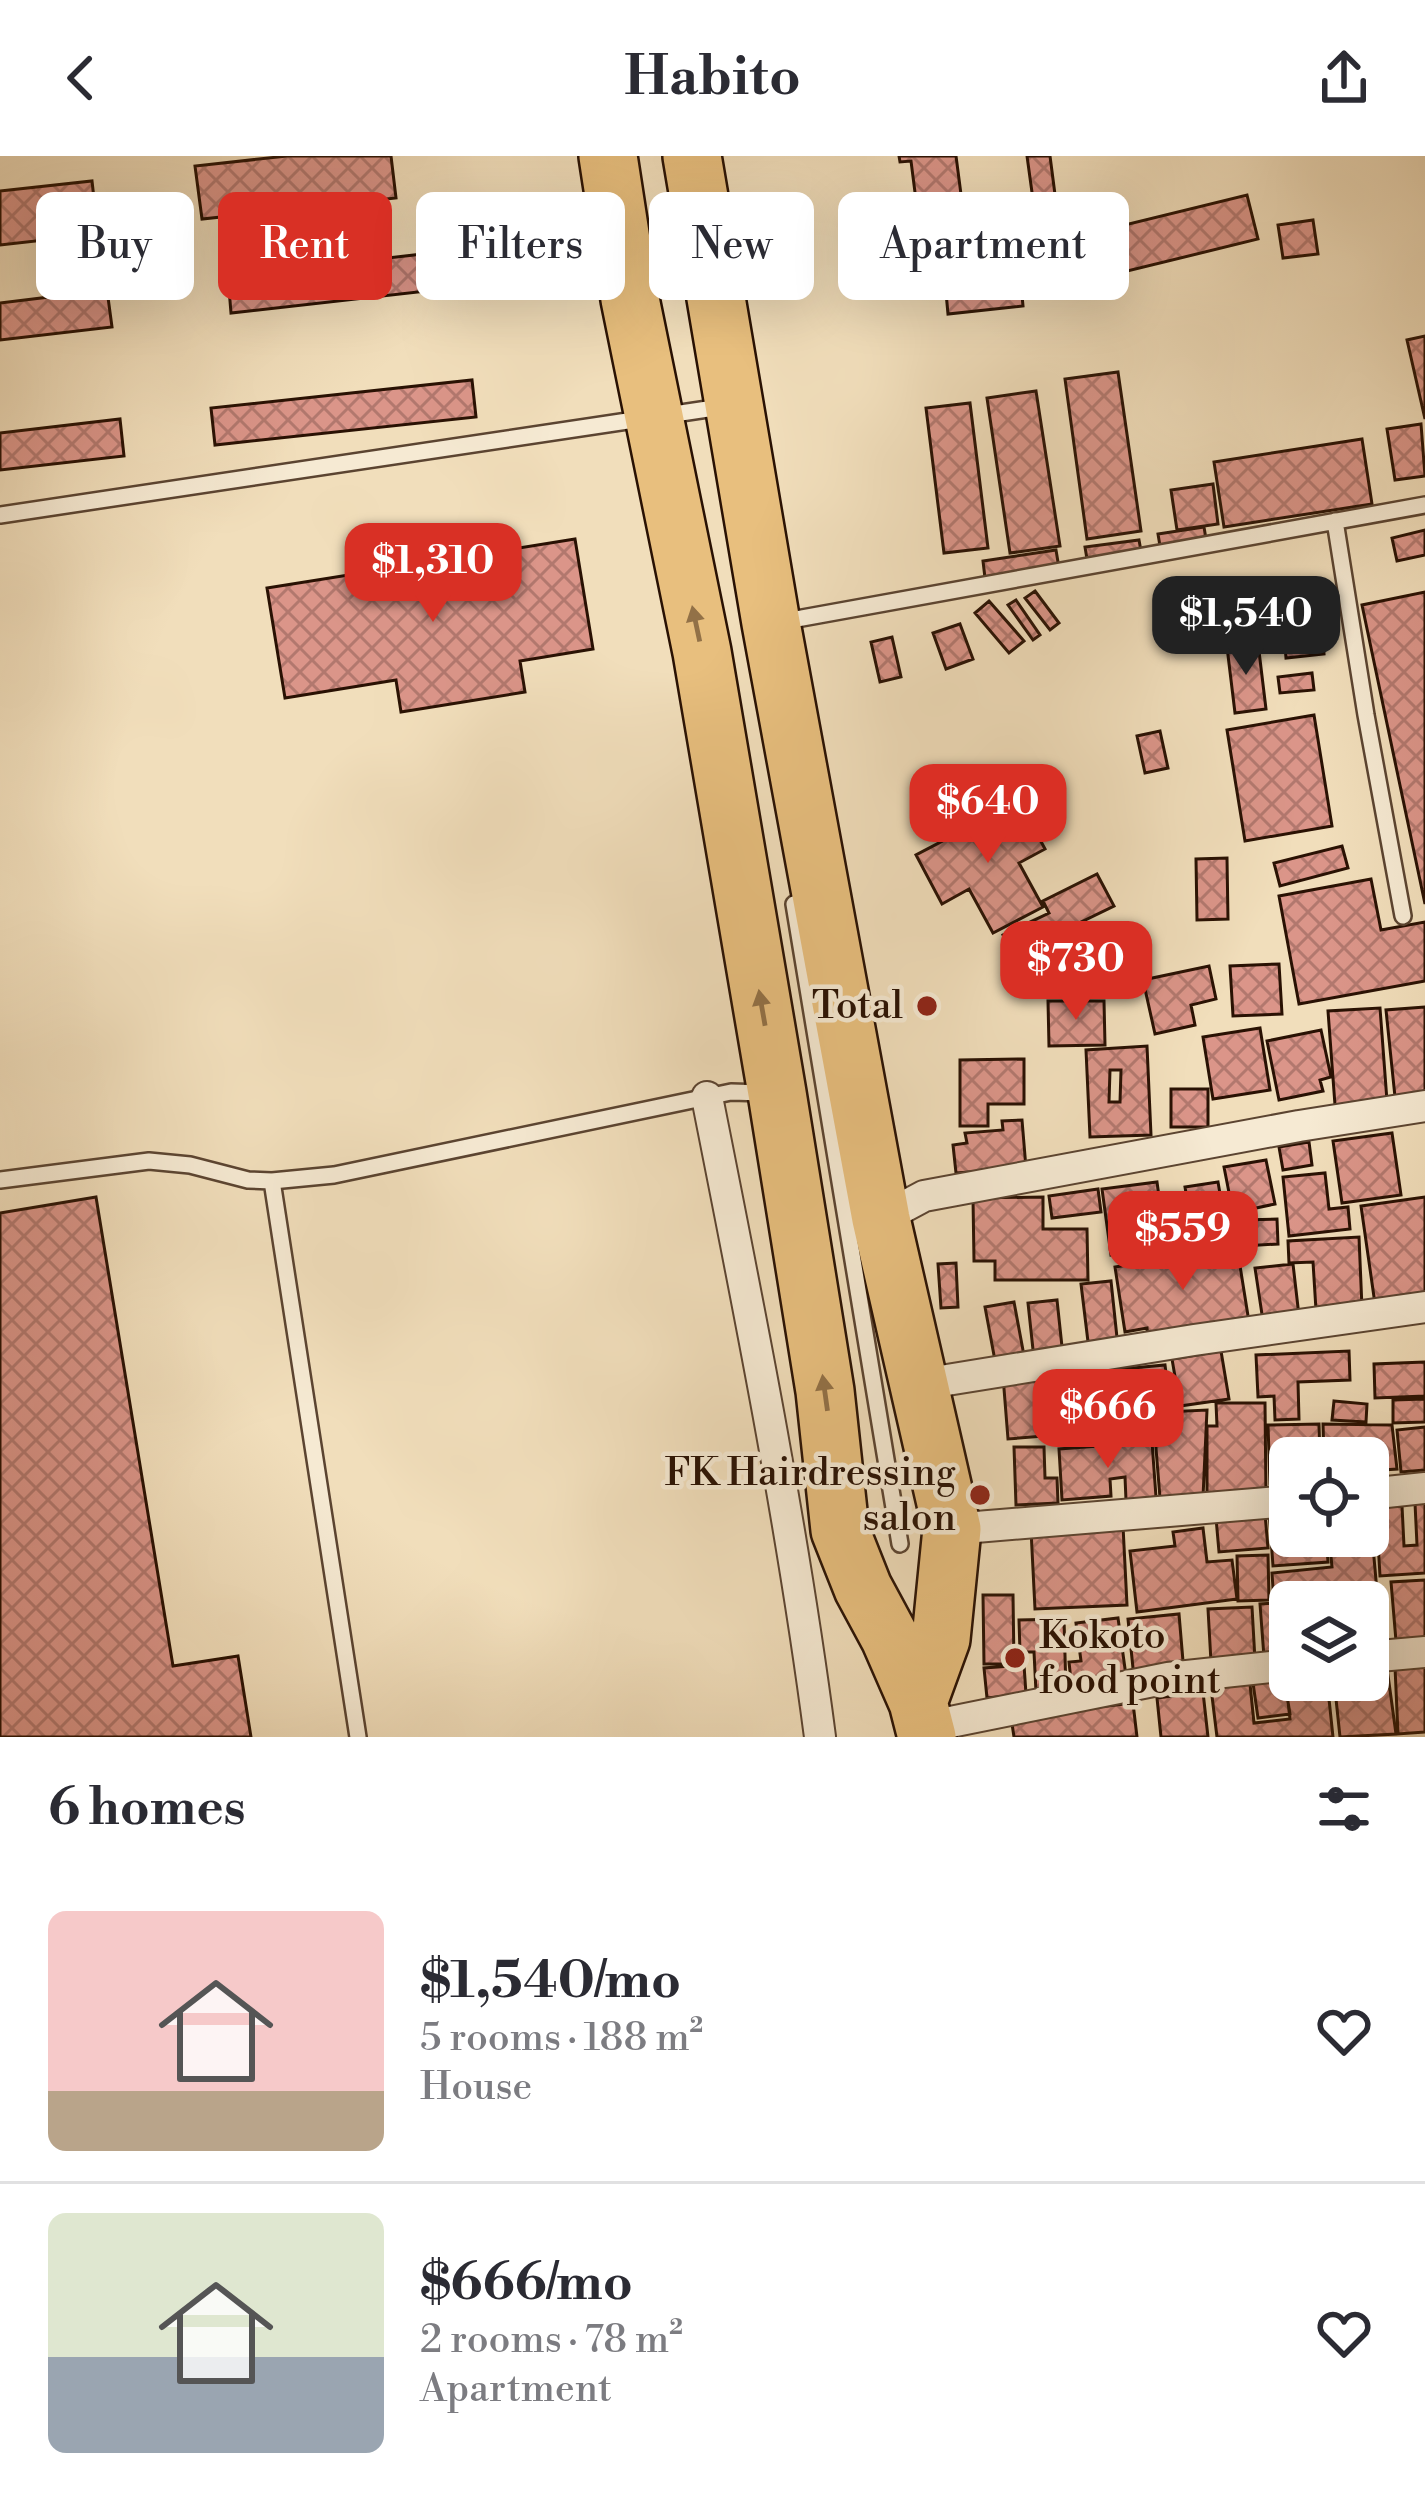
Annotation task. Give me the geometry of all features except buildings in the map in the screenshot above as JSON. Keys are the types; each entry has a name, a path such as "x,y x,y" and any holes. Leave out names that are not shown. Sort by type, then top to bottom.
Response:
{"highway":[{"path":"608,156 629,298 702,652 777,1093 825,1391 840,1530 924,1722"},
{"path":"692,156 716,407 771,623 881,1220 920,1390 940,1639 924,1722"},
{"path":"863,1588 897,1597 933,1550"}],"street":[{"path":"706,1097 754,1338 820,1737"},
{"path":"881,1220 925,1196 1425,1106"},
{"path":"920,1390 947,1380 1425,1307"},
{"path":"1389,1492 1425,1488"},
{"path":"933,1550 1269,1504"},
{"path":"1389,1655 1425,1652"},
{"path":"924,1722 999,1724 1168,1678 1269,1667"}],"lane":[{"path":"0,515 716,407"},
{"path":"771,623 1425,505"},
{"path":"1335,521 1403,916"},
{"path":"793,897 933,1550"},
{"path":"0,1180 149,1161 190,1165 248,1180 334,1174 731,1092 777,1093"},
{"path":"272,1180 358,1737"}],"place":[{"name":"Total","path":"927,1006"},
{"name":"FK Hairdressing salon","path":"980,1495"},
{"name":"Kokoto food point","path":"1015,1658"}]}
